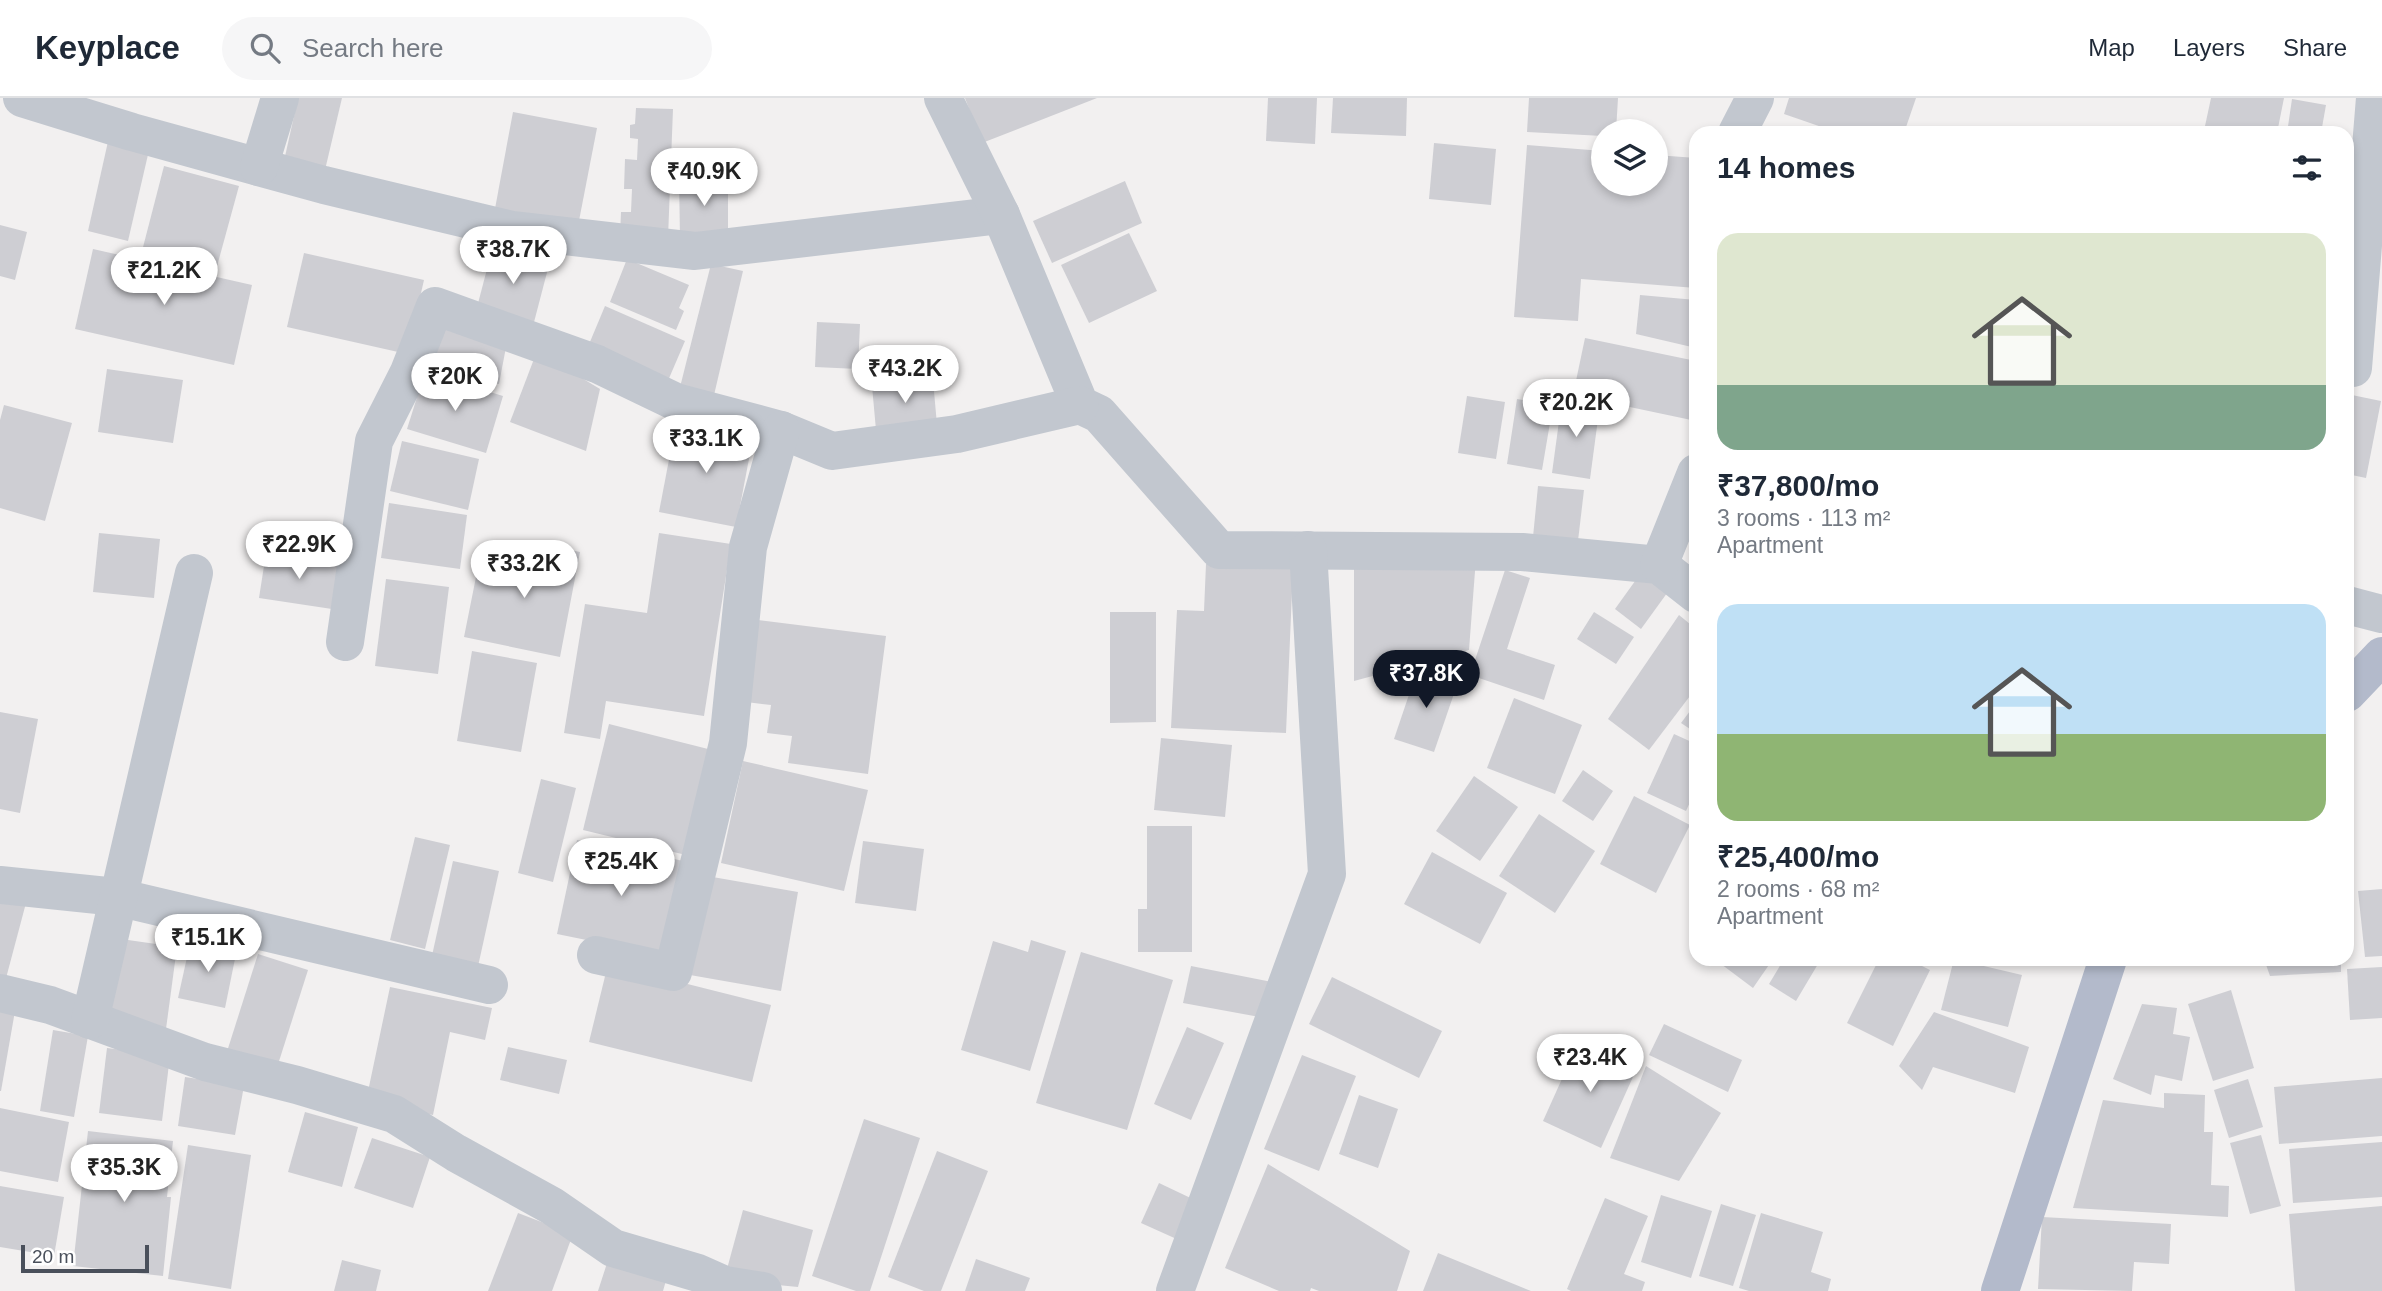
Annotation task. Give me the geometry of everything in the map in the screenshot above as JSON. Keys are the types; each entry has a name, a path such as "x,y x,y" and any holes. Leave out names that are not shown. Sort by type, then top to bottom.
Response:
{"main road":[{"path":"2354,686 2382,656"},
{"path":"2000,1291 2106,966"}],"street":[{"path":"22,98 259,167 512,230 695,251 1001,215"},
{"path":"259,167 280,98"},
{"path":"943,98 1001,215 1080,405"},
{"path":"1741,126 1755,98"},
{"path":"2354,356 2375,98"},
{"path":"345,642 374,441 409,372 435,306 597,364 676,402 781,430 832,451 957,434 1080,405 1099,414 1219,550 1522,552 1660,565 1689,588"},
{"path":"596,956 673,972 728,743 748,547 781,430"},
{"path":"1660,565 1689,493"},
{"path":"1175,1291 1327,874 1308,550"},
{"path":"90,1020 194,573"},
{"path":"2354,607 2382,614"},
{"path":"0,885 117,897 489,985"},
{"path":"0,993 50,1006 205,1062 297,1085 394,1114 456,1153 552,1206 614,1248 694,1282 763,1291"}],"building":[{"path":"298,98 342,98 325,170 284,161"},
{"path":"965,98 1097,98 982,143"},
{"path":"1268,98 1317,98 1315,144 1266,141"},
{"path":"1333,98 1407,98 1406,136 1331,133"},
{"path":"1529,98 1618,98 1617,119 1591,119 1591,135 1527,132"},
{"path":"1789,98 1916,98 1906,126 1819,126 1784,114"},
{"path":"2211,98 2284,98 2278,126 2205,126"},
{"path":"2292,99 2326,105 2322,126 2288,126"},
{"path":"636,108 673,109 668,238 620,236 621,212 631,212 632,189 624,189 625,159 637,160 638,139 630,138 630,125 635,124"},
{"path":"513,112 597,128 577,231 494,214"},
{"path":"109,137 150,146 128,241 88,231"},
{"path":"1434,143 1496,149 1491,205 1429,199"},
{"path":"1527,145 1591,150 1591,196 1668,196 1668,156 1689,157 1689,287 1581,279 1578,321 1514,317"},
{"path":"164,166 239,186 216,270 142,251"},
{"path":"679,177 728,178 728,239 680,239"},
{"path":"1125,181 1142,223 1052,263 1033,221"},
{"path":"0,225 27,232 15,280 0,276"},
{"path":"1129,233 1157,291 1089,323 1061,265"},
{"path":"493,246 550,261 533,326 476,311"},
{"path":"93,249 252,285 234,365 75,329"},
{"path":"304,253 424,280 407,354 287,327"},
{"path":"627,259 689,285 679,308 684,311 676,330 610,302"},
{"path":"711,264 743,271 711,408 677,399"},
{"path":"1640,295 1689,299 1689,346 1636,334"},
{"path":"605,306 685,341 667,383 587,349"},
{"path":"817,322 860,324 858,369 815,367"},
{"path":"442,323 506,347 499,384 431,365"},
{"path":"1585,338 1689,360 1689,420 1573,395"},
{"path":"537,351 600,389 586,451 510,422"},
{"path":"107,369 183,380 173,443 98,432"},
{"path":"425,372 503,396 486,453 407,429"},
{"path":"933,380 937,425 876,430 872,386"},
{"path":"2354,395 2381,401 2366,478 2354,475"},
{"path":"1467,396 1505,402 1496,459 1458,453"},
{"path":"1517,399 1553,405 1542,470 1507,464"},
{"path":"1562,399 1600,404 1590,479 1552,473"},
{"path":"4,405 72,423 45,521 0,508 0,420"},
{"path":"676,423 753,438 736,527 659,512"},
{"path":"402,441 479,459 468,510 390,491"},
{"path":"1538,486 1584,490 1578,541 1533,537"},
{"path":"389,503 467,515 460,569 381,558"},
{"path":"99,533 160,539 154,598 93,592"},
{"path":"659,533 731,544 704,716 606,701 600,739 564,733 585,604 647,613"},
{"path":"527,541 580,552 560,657 464,637 480,557 522,565"},
{"path":"266,553 339,564 332,609 259,598"},
{"path":"1354,558 1476,558 1469,650 1354,681"},
{"path":"1206,564 1293,568 1286,733 1171,728 1177,610 1204,611"},
{"path":"1505,570 1530,578 1507,649 1555,665 1544,700 1470,675"},
{"path":"1643,570 1670,589 1641,629 1615,609"},
{"path":"386,579 449,587 438,674 375,666"},
{"path":"1110,612 1156,612 1156,722 1110,723"},
{"path":"1594,612 1634,637 1616,664 1577,639"},
{"path":"1679,615 1689,623 1689,697 1649,750 1608,719"},
{"path":"749,619 886,636 868,774 788,763 792,736 767,733 771,705 738,701"},
{"path":"472,651 537,663 521,752 457,741"},
{"path":"1418,668 1458,682 1434,752 1394,739"},
{"path":"1514,698 1582,725 1555,794 1487,768"},
{"path":"0,712 38,719 20,813 0,809"},
{"path":"1689,712 1689,728 1681,723"},
{"path":"609,724 716,751 690,856 583,830"},
{"path":"1674,734 1689,741 1689,804 1686,811 1647,793"},
{"path":"1161,738 1232,745 1225,817 1154,810"},
{"path":"743,761 868,790 844,891 721,863"},
{"path":"1583,770 1613,791 1593,821 1562,801"},
{"path":"1474,776 1518,807 1480,861 1436,831"},
{"path":"541,779 576,788 553,882 518,873"},
{"path":"1634,796 1689,824 1656,893 1600,864"},
{"path":"1539,814 1595,851 1555,913 1499,876"},
{"path":"1147,826 1192,826 1192,952 1138,952 1138,909 1147,909"},
{"path":"415,837 450,845 425,949 390,940"},
{"path":"577,840 684,861 665,956 557,934"},
{"path":"863,841 924,849 916,911 855,903"},
{"path":"1432,852 1507,893 1480,944 1404,904"},
{"path":"453,861 499,871 477,971 431,960"},
{"path":"707,876 798,892 781,991 690,975"},
{"path":"2382,889 2382,956 2365,957 2358,891"},
{"path":"0,896 26,903 5,982 0,981"},
{"path":"121,939 177,947 166,1029 109,1021"},
{"path":"191,939 237,949 225,1008 178,998"},
{"path":"1031,940 1066,951 1030,1071 961,1050 993,941 1028,952"},
{"path":"1081,952 1173,980 1127,1130 1036,1103"},
{"path":"258,954 308,970 274,1077 224,1061"},
{"path":"608,964 771,1005 752,1082 589,1042"},
{"path":"1191,966 1272,982 1265,1018 1183,1003"},
{"path":"1724,966 1768,966 1753,988"},
{"path":"1780,966 1817,966 1796,1001 1769,984"},
{"path":"1876,966 1922,966 1930,970 1893,1046 1847,1023"},
{"path":"1952,966 1984,966 2022,975 2008,1027 1941,1010"},
{"path":"2266,966 2341,966 2341,972 2270,976"},
{"path":"2382,967 2382,1018 2350,1020 2347,969"},
{"path":"1332,977 1442,1031 1419,1078 1309,1024"},
{"path":"390,987 492,1008 485,1040 450,1032 433,1115 366,1101"},
{"path":"2231,990 2254,1068 2213,1081 2188,1004"},
{"path":"2142,1004 2177,1008 2173,1034 2190,1037 2182,1081 2155,1075 2151,1095 2113,1079"},
{"path":"0,1008 15,1011 1,1091 0,1091"},
{"path":"1934,1012 2029,1047 2015,1093 1933,1067 1922,1090 1899,1066"},
{"path":"1664,1024 1742,1060 1728,1092 1649,1055"},
{"path":"1187,1027 1224,1043 1191,1120 1154,1104"},
{"path":"53,1030 88,1036 74,1117 40,1111"},
{"path":"1579,1041 1637,1068 1601,1148 1543,1121"},
{"path":"508,1047 567,1060 559,1094 500,1080"},
{"path":"107,1048 170,1056 162,1121 99,1113"},
{"path":"1302,1055 1356,1076 1319,1171 1264,1149"},
{"path":"1646,1066 1721,1113 1679,1181 1610,1158"},
{"path":"185,1077 244,1086 235,1135 178,1126"},
{"path":"2382,1078 2382,1136 2279,1144 2274,1087"},
{"path":"2248,1079 2263,1127 2229,1138 2214,1090"},
{"path":"2164,1093 2205,1095 2204,1132 2213,1132 2211,1185 2229,1186 2228,1217 2073,1208 2103,1100 2164,1108"},
{"path":"1359,1095 1398,1109 1378,1168 1339,1154"},
{"path":"0,1108 69,1122 58,1182 0,1171"},
{"path":"305,1112 358,1127 342,1187 288,1172"},
{"path":"864,1119 920,1138 870,1291 856,1291 812,1276"},
{"path":"88,1131 173,1141 167,1197 171,1197 163,1276 73,1266"},
{"path":"2261,1135 2281,1206 2250,1214 2230,1143"},
{"path":"372,1138 430,1157 413,1208 354,1188"},
{"path":"2382,1142 2382,1197 2293,1203 2289,1149"},
{"path":"188,1145 251,1155 231,1289 168,1279"},
{"path":"937,1151 988,1171 941,1291 924,1291 888,1277"},
{"path":"1268,1164 1410,1251 1397,1291 1319,1291 1311,1288 1310,1291 1279,1291 1225,1268"},
{"path":"1159,1183 1199,1202 1181,1241 1141,1223"},
{"path":"0,1186 64,1197 54,1256 0,1247"},
{"path":"1661,1195 1712,1211 1691,1278 1641,1262"},
{"path":"1605,1198 1648,1216 1624,1274 1645,1282 1642,1291 1567,1289"},
{"path":"1721,1204 1756,1215 1733,1286 1699,1276"},
{"path":"2382,1206 2382,1291 2295,1291 2289,1214"},
{"path":"743,1210 813,1230 798,1287 724,1280"},
{"path":"518,1213 573,1234 552,1291 488,1291"},
{"path":"1761,1213 1823,1232 1811,1272 1831,1279 1828,1291 1749,1291 1739,1288"},
{"path":"2042,1217 2171,1224 2169,1264 2134,1262 2132,1291 2038,1289"},
{"path":"1438,1253 1531,1291 1423,1291"},
{"path":"609,1257 667,1277 663,1291 598,1291"},
{"path":"976,1259 1030,1278 1025,1291 965,1291"},
{"path":"342,1260 381,1270 376,1291 334,1291"}]}
